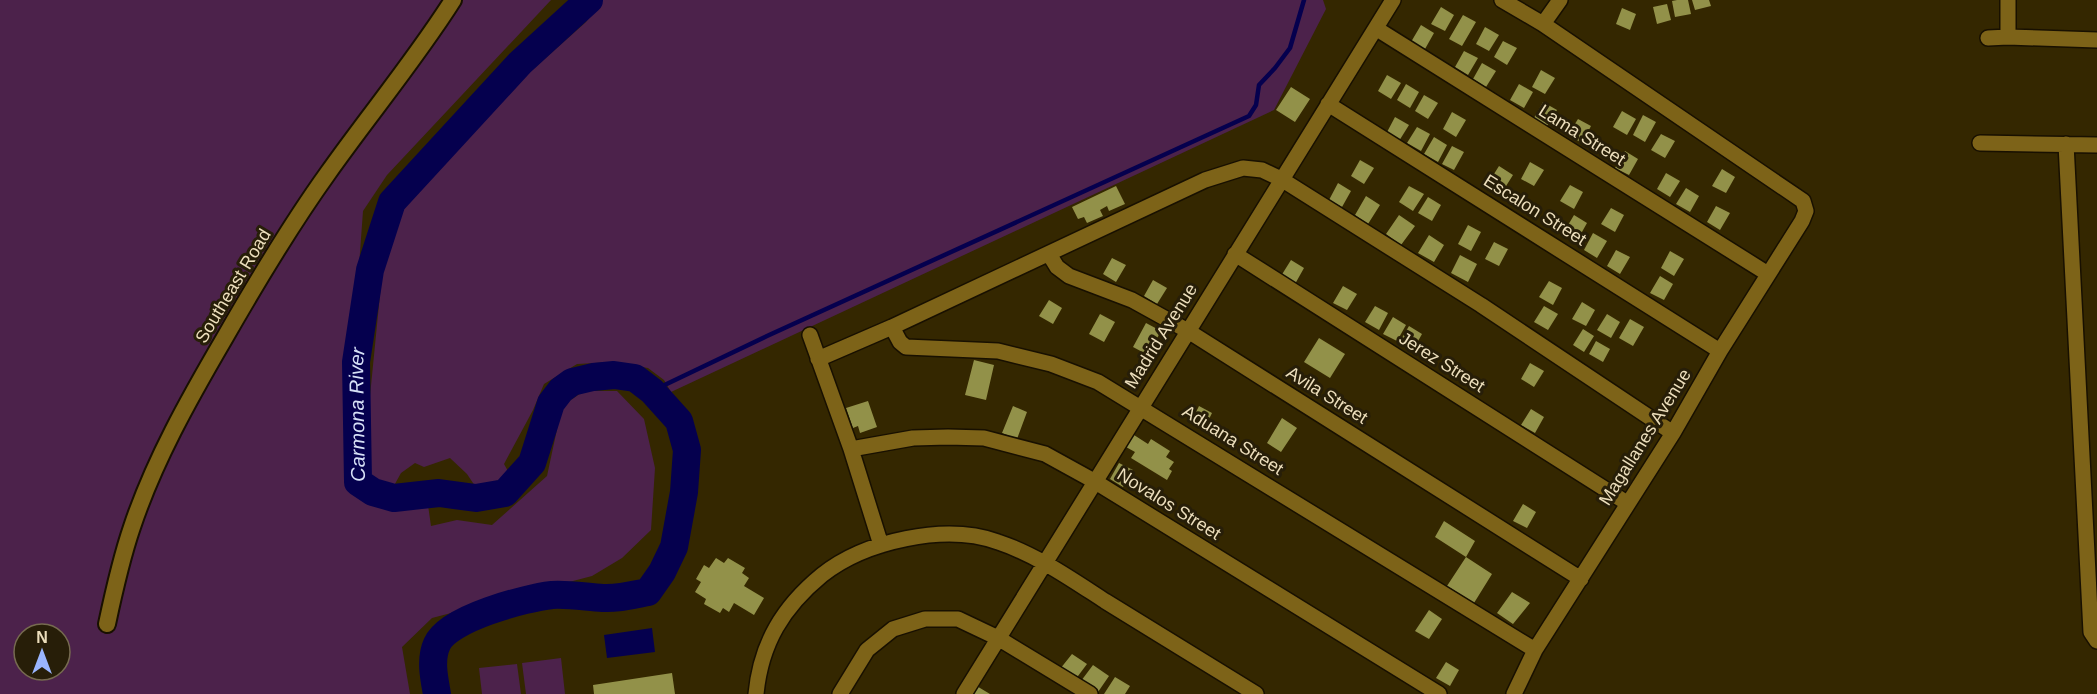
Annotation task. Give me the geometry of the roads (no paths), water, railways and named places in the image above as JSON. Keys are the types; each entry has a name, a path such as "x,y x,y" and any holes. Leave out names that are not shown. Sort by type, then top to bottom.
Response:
{"street":[{"name":"Southeast Road","path":"107,624 121,562 146,489 203,374 295,220 426,41 453,0"},
{"name":"Madrid Avenue","path":"964,694 1393,0"},
{"path":"1502,0 1543,24 1560,0"},
{"path":"2008,0 2008,37"},
{"name":"Magallanes Avenue","path":"1514,694 1535,650 1673,433 1720,351 1802,221 1806,211 1803,201 1543,24"},
{"name":"Lama Street","path":"1377,28 1768,274"},
{"path":"1988,38 2097,40"},
{"name":"Escalon Street","path":"1328,104 1720,351"},
{"path":"1980,143 2097,145"},
{"path":"2066,144 2091,632 2097,641"},
{"path":"818,358 892,327 1050,254 1164,198 1243,168 1262,170 1281,179 1481,305 1673,433"},
{"name":"Avila Street","path":"1050,254 1057,267 1069,276 1132,300 1188,331 1581,579"},
{"name":"Jerez Street","path":"1235,254 1627,503"},
{"name":"Aduana Street","path":"892,327 900,342 906,347 998,351 1051,364 1098,382 1141,406 1535,650"},
{"path":"810,334 851,450 881,545"},
{"name":"Novalos Street","path":"851,450 913,438 948,437 984,438 1045,454 1094,481 1439,694"},
{"path":"756,694 758,674 770,637 791,603 835,565 881,545 912,537 951,534 997,541 1046,563 1256,694"},
{"path":"840,694 867,650 892,630 925,619 958,619 998,638 1090,694"}],"waterway":[{"name":"Carmona River","path":"437,694 433,669 435,650 444,635 456,626 489,611 540,597 571,595 614,598 648,592 662,572 674,547 684,492 687,450 679,421 652,391 635,378 614,375 593,377 572,382 561,390 551,403 532,463 505,493 476,498 439,493 394,498 373,492 358,482 356,362 370,270 392,202 520,63 589,0"},
{"path":"652,391 767,336 1249,116 1256,105 1259,85 1290,48 1304,0"}]}
